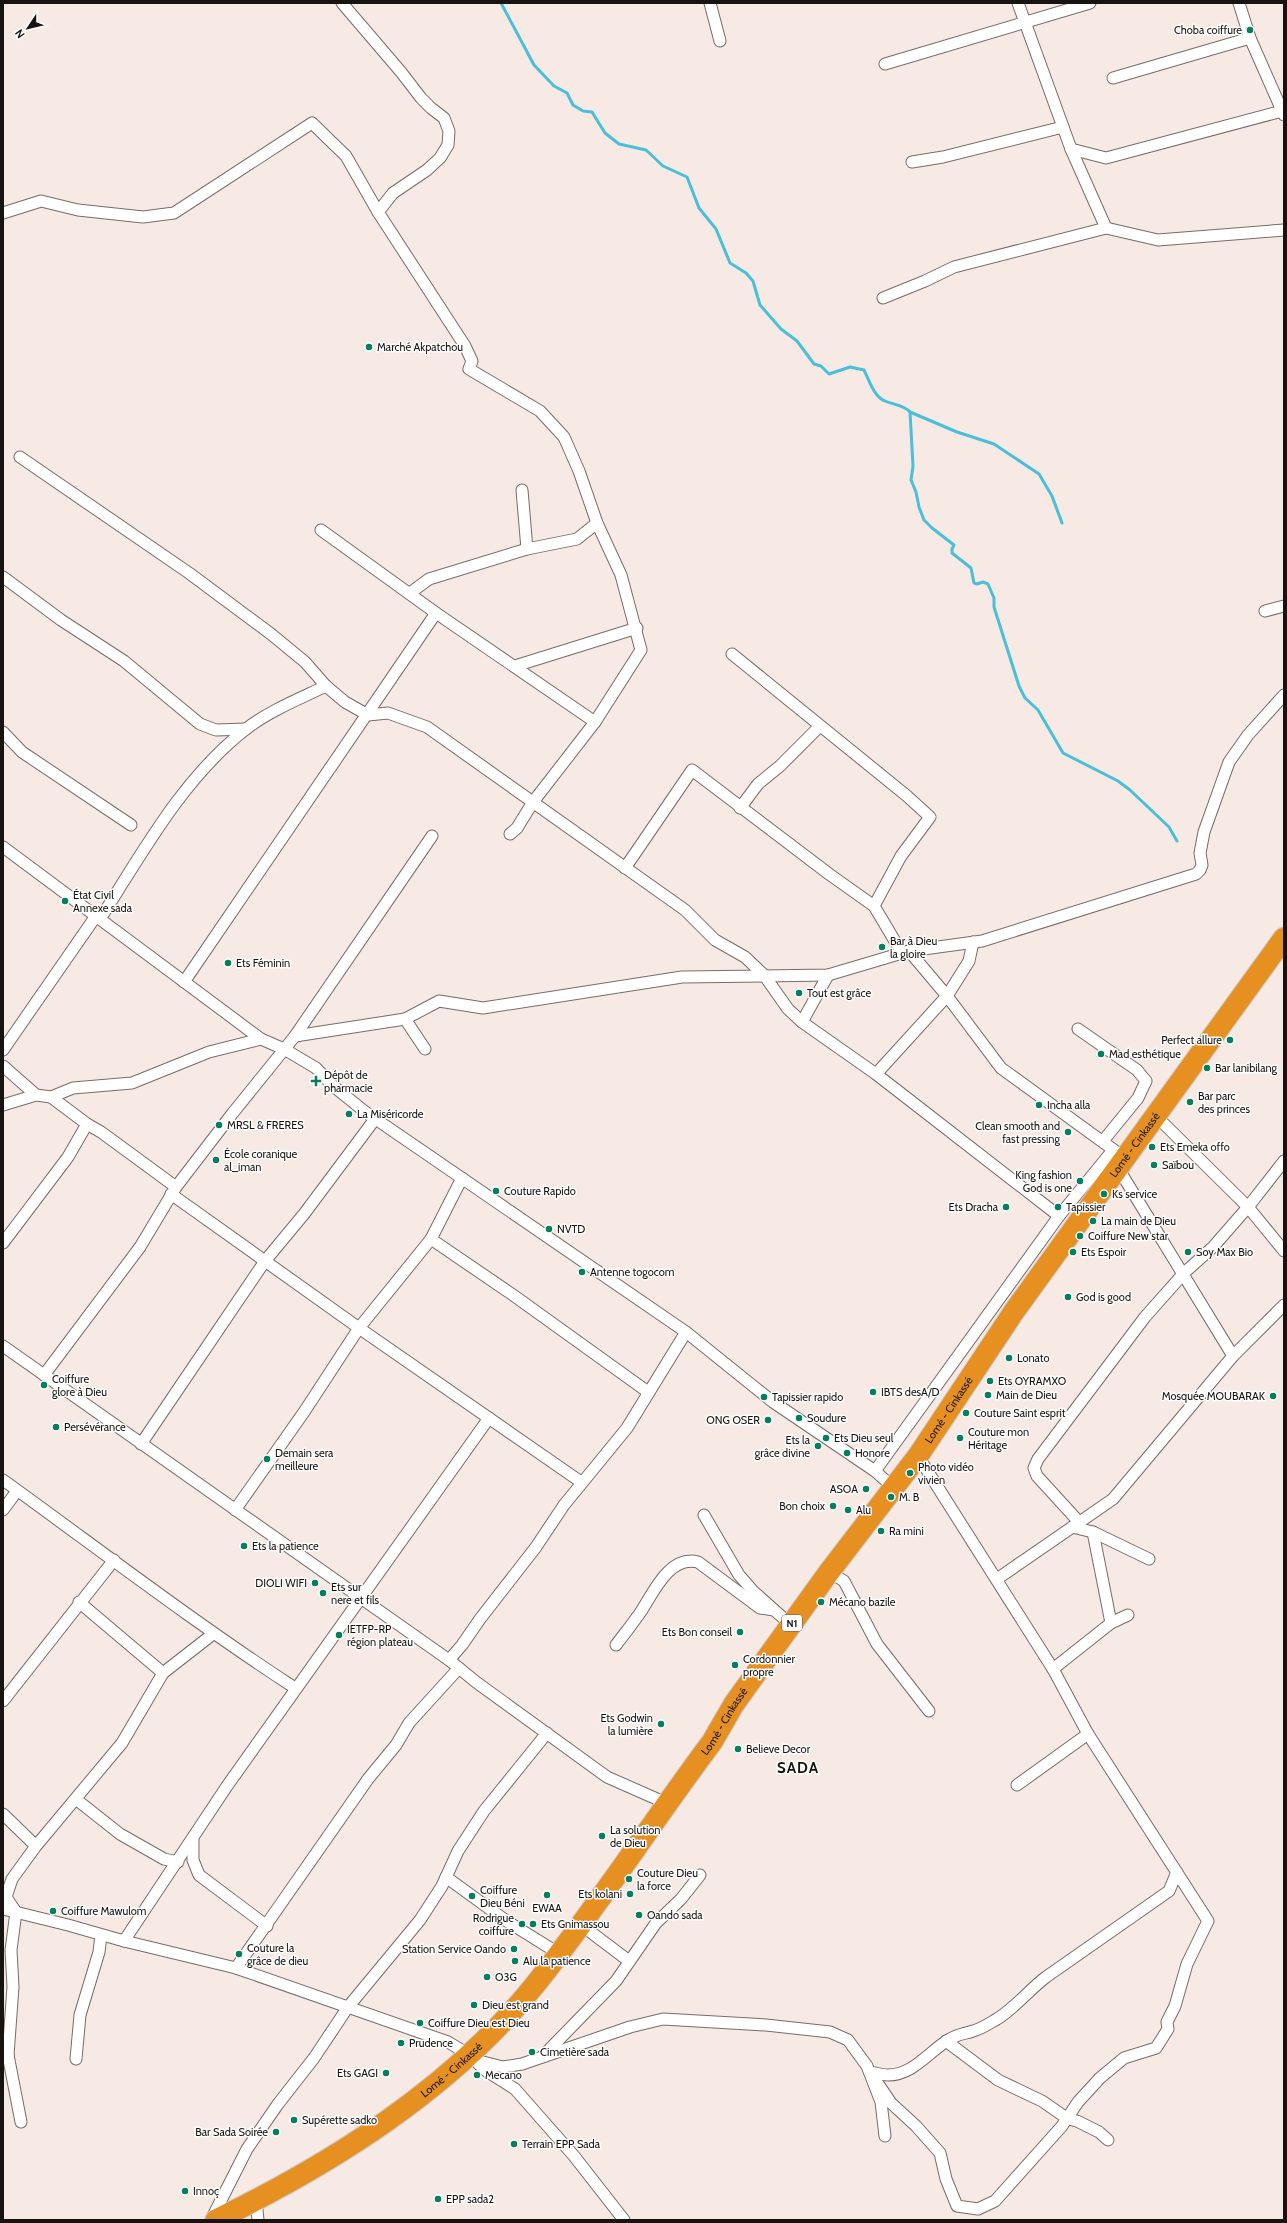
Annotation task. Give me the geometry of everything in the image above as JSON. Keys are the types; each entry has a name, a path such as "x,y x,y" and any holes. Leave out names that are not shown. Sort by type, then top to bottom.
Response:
{"highway":[{"name":"Lomé - Cinkassé","path":"216,2220 257,2210 412,2103 471,2057 524,1996 580,1924 666,1803 712,1742 734,1704 829,1572 895,1489 1013,1313 1119,1159 1156,1116 1284,938"}],"street":[{"path":"342,3 401,72 421,98 444,118 449,131 448,145 440,158 427,170 393,193 378,212"},
{"path":"710,3 720,40"},
{"path":"1018,3 1070,150 1106,228"},
{"path":"885,64 1090,3"},
{"path":"1070,150 1106,158 1283,113 1250,38 1239,3"},
{"path":"1113,78 1250,38"},
{"path":"3,213 42,201 78,210 143,217 174,214 312,123 346,156 378,212 465,346 472,361 468,369 540,411 564,436 579,471 597,523 621,575 642,650 595,722 533,802 522,821 510,834"},
{"path":"912,162 943,157 1063,127"},
{"path":"883,298 925,281 954,267 1106,228 1158,240 1284,230"},
{"path":"20,457 189,573 271,634 305,662 326,686 345,702 368,714 388,713 427,727 685,910 707,933 745,957 764,975 780,1000 802,1022 876,1074 1059,1216"},
{"path":"522,490 527,549"},
{"path":"410,594 429,580 527,549 577,539 597,523"},
{"path":"321,530 436,613 595,722"},
{"path":"3,576 60,620 124,661 200,724 216,730 246,729"},
{"path":"1265,611 1284,606"},
{"path":"184,982 436,613"},
{"path":"515,666 636,628"},
{"path":"732,654 907,796 930,817 901,856 874,906"},
{"path":"3,1050 98,918 187,787 246,729 280,708 326,686"},
{"path":"295,1036 405,1019 439,1001 483,1008 682,977 828,975 906,952 973,942 1043,924 1196,874 1202,865 1200,853 1204,832 1229,762 1248,735 1284,695"},
{"path":"740,808 758,784 780,766 820,726"},
{"path":"3,732 22,752 131,825"},
{"path":"624,868 692,770 740,808 874,906 906,952 947,996 1001,1068 1103,1141 1119,1159 1233,1356"},
{"path":"44,1375 140,1247 174,1191 232,1114 295,1036 432,836"},
{"path":"3,847 261,1039 284,1049 316,1068 332,1085 375,1119 686,1332 773,1402 875,1471 895,1489"},
{"path":"876,1074 947,996 969,961 973,942"},
{"path":"802,1022 828,975"},
{"path":"405,1019 425,1049"},
{"path":"1078,1030 1137,1070 1146,1081 1138,1098 1103,1141"},
{"path":"51,1097 73,1088 132,1083 209,1052 261,1039"},
{"path":"3,1066 36,1094 51,1097 87,1124 101,1132 265,1262 582,1482"},
{"path":"3,1105 36,1094"},
{"path":"1156,1116 1248,1207 1284,1251"},
{"path":"141,1444 265,1262 304,1214 375,1119"},
{"path":"3,1243 68,1157 87,1124"},
{"path":"875,1471 1059,1216 1119,1159"},
{"path":"1149,1559 1076,1524 1037,1476 1034,1468 1038,1459 1145,1317 1184,1273 1212,1247 1248,1207 1284,1161"},
{"path":"235,1510 304,1412 359,1328 430,1238 462,1178"},
{"path":"430,1238 513,1295 648,1392"},
{"path":"1003,1293 1013,1313"},
{"path":"997,1579 1113,1498 1233,1356 1284,1305"},
{"path":"449,1660 536,1547 582,1482 627,1428 686,1332"},
{"path":"3,1346 449,1660 607,1777 666,1803"},
{"path":"124,1942 227,1786 295,1688 489,1418"},
{"path":"471,2057 503,2067 539,2059 630,2027 662,2019 784,2026 830,2032 848,2040 891,2103 916,2126 940,2153 946,2179 957,2206 978,2209 995,2201 1068,2119 1078,2102 1100,2078 1124,2058 1156,2048 1168,2030 1167,2022 1175,2006 1186,1964 1208,1921 1088,1734 1053,1669 918,1456"},
{"path":"3,1480 169,1600 213,1634 295,1688"},
{"path":"3,1510 17,1491"},
{"path":"704,1515 739,1575 791,1625"},
{"path":"1093,1532 1111,1624"},
{"path":"3,1701 79,1602 114,1560"},
{"path":"616,1645 660,1582 673,1568 682,1562 690,1560 698,1562 760,1608 774,1610"},
{"path":"829,1572 844,1581 877,1644 929,1711"},
{"path":"79,1602 163,1673"},
{"path":"1053,1669 1111,1624 1128,1615"},
{"path":"21,2122 6,2054 13,1987 11,1950 16,1912 6,1897 12,1880 36,1846 77,1800 122,1743 163,1673 213,1634"},
{"path":"236,1968 267,1926 368,1779 396,1745 409,1722 459,1668"},
{"path":"211,2220 247,2149 278,2104 314,2058 348,2007 420,1920 446,1877 458,1851 484,1811 547,1733"},
{"path":"1017,1785 1088,1734"},
{"path":"77,1800 120,1834 164,1859 178,1862"},
{"path":"3,1814 36,1846"},
{"path":"194,1837 193,1860 199,1874 267,1926"},
{"path":"870,2072 887,2075 902,2072 921,2062 946,2041 959,2034 974,2031 998,2018 1025,1998 1032,1988 1046,1977 1170,1891 1177,1872"},
{"path":"539,2059 616,1980 656,1923 681,1899 700,1875"},
{"path":"446,1877 505,1920 558,1953"},
{"path":"3,1909 124,1942 236,1968 448,2042 471,2057 485,2070 515,2089 574,2156 624,2220"},
{"path":"580,1924 629,1961"},
{"path":"76,2059 80,2015 99,1952 101,1935"},
{"path":"946,2041 998,2080 1042,2101 1068,2119 1077,2121 1099,2132 1108,2140"},
{"path":"870,2072 881,2102 885,2136"}],"waterway":[{"path":"501,3 534,65 554,86 567,93 573,105 583,111 592,112 605,133 619,144 646,150 663,166 687,177 699,208 716,229 730,263 746,273 753,281 760,305 781,329 797,341 814,364 821,366 829,374 850,367 864,370 872,388 881,399 899,405 910,412 913,466 911,480 924,520 954,545 952,553 971,568 974,583 977,584 983,582 988,584 994,598 994,607 1019,686 1025,698 1038,710 1063,753 1118,781 1130,790 1169,827 1177,841"},
{"path":"910,412 957,432 994,444 1039,474 1052,496 1062,523"}],"place":[{"name":"Choba coiffure","path":"1250,30"},
{"name":"Marché Akpatchou","path":"369,347"},
{"name":"État Civil Annexe sada","path":"65,901"},
{"name":"Bar à Dieu la gloire","path":"882,947"},
{"name":"Ets Féminin","path":"228,963"},
{"name":"Tout est grâce","path":"799,993"},
{"name":"Perfect allure","path":"1230,1040"},
{"name":"Mad esthétique","path":"1101,1054"},
{"name":"Bar lanibilang","path":"1207,1068"},
{"name":"Dépôt de pharmacie","path":"316,1081"},
{"name":"Bar parc des princes","path":"1190,1102"},
{"name":"Incha alla","path":"1039,1105"},
{"name":"La Miséricorde","path":"349,1114"},
{"name":"MRSL & FRERES","path":"219,1125"},
{"name":"Clean smooth and fast pressing","path":"1068,1132"},
{"name":"Ets Emeka offo","path":"1152,1147"},
{"name":"École coranique al_iman","path":"216,1160"},
{"name":"Saïbou","path":"1154,1165"},
{"name":"King fashion God is one","path":"1080,1181"},
{"name":"Couture Rapido","path":"496,1191"},
{"name":"Ks service","path":"1104,1194"},
{"name":"Ets Dracha","path":"1006,1207"},
{"name":"Tapissier","path":"1058,1207"},
{"name":"La main de Dieu","path":"1093,1221"},
{"name":"NVTD","path":"549,1229"},
{"name":"Coiffure New star","path":"1080,1236"},
{"name":"Ets Espoir","path":"1073,1252"},
{"name":"Soy Max Bio","path":"1188,1252"},
{"name":"Antenne togocom","path":"582,1272"},
{"name":"God is good","path":"1068,1297"},
{"name":"Lonato","path":"1009,1358"},
{"name":"Ets OYRAMXO","path":"990,1381"},
{"name":"Coiffure glore à Dieu","path":"44,1385"},
{"name":"IBTS desA/D","path":"873,1392"},
{"name":"Main de Dieu","path":"988,1395"},
{"name":"Mosquée MOUBARAK","path":"1273,1396"},
{"name":"Tapissier rapido","path":"764,1397"},
{"name":"Couture Saint esprit","path":"966,1413"},
{"name":"Soudure","path":"799,1418"},
{"name":"ONG OSER","path":"768,1420"},
{"name":"Persévérance","path":"56,1427"},
{"name":"Ets Dieu seul","path":"826,1438"},
{"name":"Couture mon Héritage","path":"960,1438"},
{"name":"Ets la grâce divine","path":"818,1446"},
{"name":"Honore","path":"847,1453"},
{"name":"Demain sera meilleure","path":"267,1459"},
{"name":"Photo vidéo vivien","path":"910,1473"},
{"name":"ASOA","path":"866,1489"},
{"name":"M. B","path":"891,1497"},
{"name":"Bon choix","path":"833,1506"},
{"name":"Alu","path":"848,1510"},
{"name":"Ra mini","path":"881,1531"},
{"name":"Ets la patience","path":"244,1546"},
{"name":"DIOLI WIFI","path":"315,1583"},
{"name":"Ets sur nere et fils","path":"323,1593"},
{"name":"Mécano bazile","path":"821,1602"},
{"name":"Ets Bon conseil","path":"740,1632"},
{"name":"IETFP-RP région plateau","path":"339,1635"},
{"name":"Cordonnier propre","path":"735,1665"},
{"name":"Ets Godwin la lumière","path":"661,1724"},
{"name":"Believe Decor","path":"738,1749"},
{"name":"La solution de Dieu","path":"602,1836"},
{"name":"Couture Dieu la force","path":"629,1879"},
{"name":"Ets kolani","path":"630,1894"},
{"name":"EWAA","path":"547,1895"},
{"name":"Coiffure Dieu Béni","path":"472,1896"},
{"name":"Coiffure Mawulom","path":"53,1911"},
{"name":"Oando sada","path":"639,1915"},
{"name":"Rodrigue coiffure","path":"522,1924"},
{"name":"Ets Gnimassou","path":"533,1924"},
{"name":"Station Service Oando","path":"514,1949"},
{"name":"Couture la grâce de dieu","path":"239,1954"},
{"name":"Alu la patience","path":"515,1961"},
{"name":"O3G","path":"487,1977"},
{"name":"Dieu est grand","path":"474,2005"},
{"name":"Coiffure Dieu est Dieu","path":"420,2023"},
{"name":"Prudence","path":"401,2043"},
{"name":"Cimetière sada","path":"532,2052"},
{"name":"Ets GAGI","path":"386,2073"},
{"name":"Mecano","path":"477,2075"},
{"name":"Supérette sadko","path":"294,2120"},
{"name":"Bar Sada Soirée","path":"276,2132"},
{"name":"Terrain EPP Sada","path":"514,2144"},
{"name":"Innoç","path":"185,2191"},
{"name":"EPP sada2","path":"438,2199"}],"district":[{"name":"SADA","path":"798,1768"}]}
